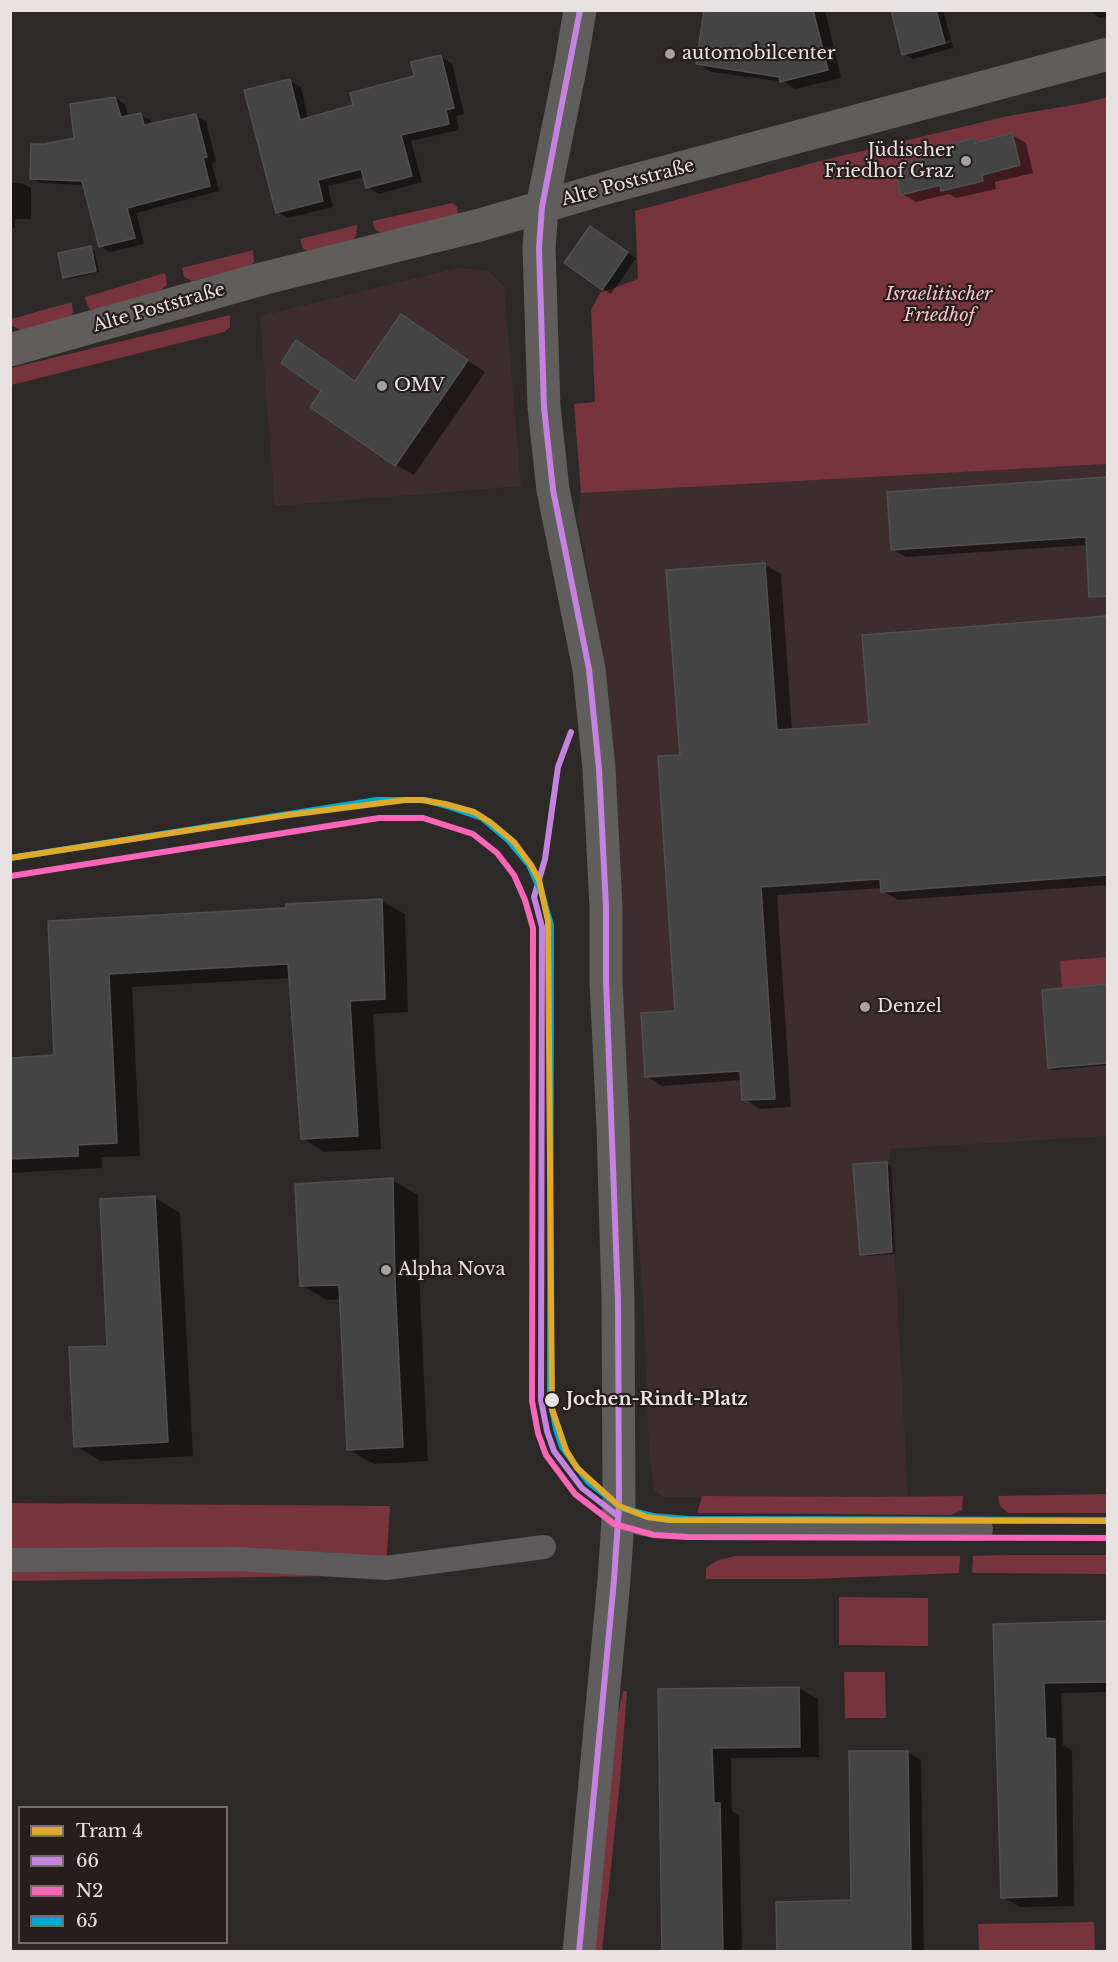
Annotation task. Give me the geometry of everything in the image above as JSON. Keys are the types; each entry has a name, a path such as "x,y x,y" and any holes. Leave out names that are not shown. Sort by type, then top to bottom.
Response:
{"main road":[{"path":"579,1952 618,1516 616,1240 606,981 606,908 599,769 589,669 555,500 544,406 539,248 542,207 580,10"},
{"name":"Alte Poststraße","path":"10,350 265,278 542,207 1107,54"}],"street":[{"path":"618,1516 643,1524 688,1528 981,1529"},
{"path":"10,1560 238,1559 386,1568 543,1547"}],"shaded area":[{"path":"458,268 488,270 504,287 521,486 275,506 260,316"},
{"name":"Denzel","path":"1107,464 1107,1136 889,1149 908,1497 664,1497 654,1490 649,1450 643,1293 629,1146 613,767 585,550 578,517 581,493"}],"green space":[{"name":"Israelitischer Friedhof","path":"1107,97 1107,464 581,493 574,404 595,402 591,310 600,293 638,279 635,211 820,161 1008,116"},
{"path":"452,203 457,207 458,215 383,233 374,227 373,221"},
{"path":"357,225 356,236 351,241 310,251 302,247 300,239"},
{"path":"253,250 254,262 250,266 192,281 184,277 182,268"},
{"path":"165,273 167,285 161,290 96,309 90,309 87,305 85,297"},
{"path":"72,302 73,313 69,318 22,331 13,326 11,319"},
{"path":"230,315 230,327 224,332 11,385 11,368"},
{"path":"1107,957 1107,984 1062,988 1060,961"},
{"path":"1107,1494 1107,1513 1008,1513 1000,1506 998,1496"},
{"path":"702,1496 963,1496 962,1510 951,1515 697,1513"},
{"path":"11,1503 390,1506 386,1568 388,1575 11,1581"},
{"path":"1107,1555 1107,1574 972,1573 973,1556"},
{"path":"734,1556 960,1556 959,1573 811,1579 706,1579 706,1568 716,1561"},
{"path":"839,1597 928,1598 928,1646 839,1645"},
{"path":"844,1672 885,1672 886,1718 845,1718"},
{"path":"623,1691 627,1691 620,1782 602,1951 589,1952 618,1714"},
{"path":"1094,1922 1095,1951 979,1951 978,1924"}],"building":[{"path":"704,10 813,10 828,70 780,82 779,77 696,64"},
{"path":"891,10 936,10 945,43 902,55"},
{"path":"441,55 454,108 446,110 449,124 401,135 412,176 366,188 361,169 318,180 323,201 276,213 244,90 290,79 300,120 353,105 350,93 414,76 411,62"},
{"path":"115,97 121,117 141,113 144,125 196,114 207,157 203,158 210,186 127,208 135,238 99,247 82,181 30,179 31,144 74,138 70,104"},
{"name":"Jüdischer Friedhof Graz","path":"1012,133 1020,165 982,175 983,181 941,191 940,185 901,195 894,166 931,157 929,150 974,138 975,143"},
{"path":"590,226 628,252 602,290 564,263"},
{"path":"91,246 96,271 63,278 58,253"},
{"name":"OMV","path":"401,314 468,360 395,466 310,407 321,391 281,363 296,340 355,381"},
{"path":"1107,477 1107,596 1089,597 1086,537 891,550 887,492"},
{"path":"765,563 777,730 869,724 862,635 1107,616 1107,875 881,892 880,879 761,887 775,1099 742,1100 740,1071 645,1077 641,1013 675,1011 658,756 680,755 666,570"},
{"path":"382,899 385,999 350,1001 358,1136 301,1139 288,964 109,974 117,1143 78,1145 78,1156 10,1159 10,1058 54,1055 48,921 286,908 286,904"},
{"path":"1107,984 1107,1063 1048,1068 1042,990"},
{"path":"887,1162 892,1252 860,1255 853,1164"},
{"path":"393,1178 395,1282 403,1447 347,1450 339,1285 300,1286 295,1184"},
{"path":"155,1196 168,1442 74,1447 69,1347 107,1346 100,1199"},
{"path":"1107,1621 1107,1682 1044,1683 1046,1738 1055,1739 1057,1896 1001,1898 993,1624"},
{"path":"799,1687 800,1747 712,1748 714,1803 720,1803 723,1952 662,1952 658,1689"},
{"path":"849,1751 908,1751 911,1952 777,1952 776,1902 851,1900"}],"tram line":[{"name":"4","path":"10,858 288,815 405,800 422,800 474,812 514,842 531,865 539,880 548,921 552,1409 566,1450 577,1468 619,1506 647,1517 670,1520 1108,1521"}],"transit line":[{"name":"66","path":"579,1952 619,1506 618,1300 606,981 606,907 599,769 589,669 553,490 544,407 539,248 542,207 580,10"},
{"name":"66","path":"571,732 558,767 545,859 534,897 542,927 541,1400 547,1431 554,1451 582,1488 618,1516"},
{"name":"65","path":"10,858 377,800 425,800 482,818 509,841 529,865 542,894 551,925 550,1399 562,1447 588,1482 622,1508 656,1517 1108,1520"},
{"name":"N2","path":"11,876 379,818 423,818 473,834 497,853 514,875 525,900 533,928 532,1401 538,1433 546,1455 575,1494 614,1524 654,1535 1108,1538"}],"place":[{"name":"automobilcenter","path":"670,54"},
{"name":"Jüdischer Friedhof Graz","path":"966,161"},
{"name":"OMV","path":"382,386"},
{"name":"Denzel","path":"865,1007"},
{"name":"Alpha Nova","path":"386,1270"},
{"name":"Jochen-Rindt-Platz","path":"552,1400"}]}
